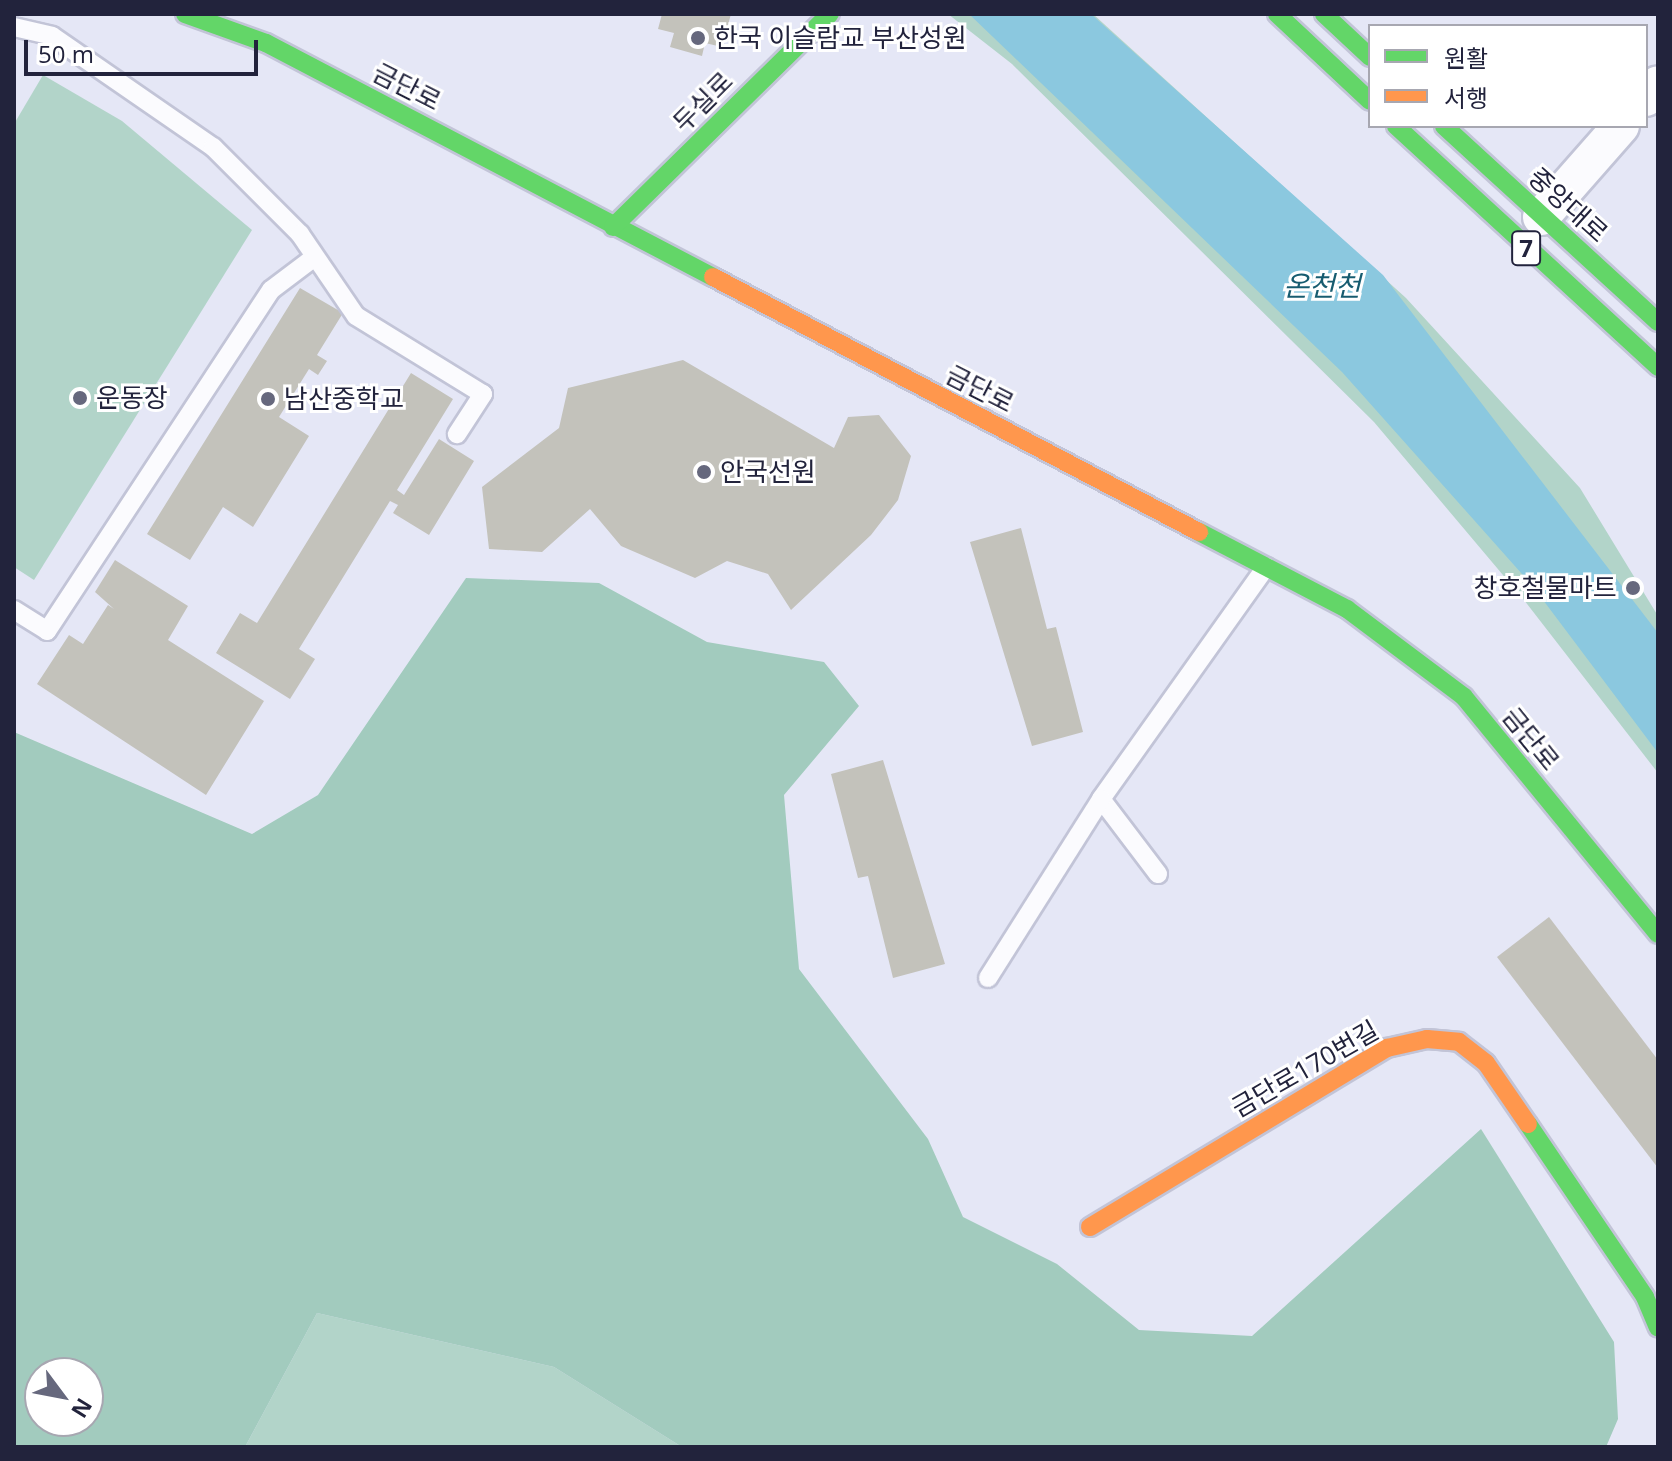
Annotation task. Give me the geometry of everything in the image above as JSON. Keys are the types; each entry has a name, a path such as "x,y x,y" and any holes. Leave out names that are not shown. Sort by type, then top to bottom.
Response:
{"street":[{"name":"금단로","path":"185,14 266,43 1347,609 1464,697 1655,927"},
{"name":"두실로","path":"613,227 830,14"},
{"path":"1277,14 1368,99"},
{"path":"1324,14 1368,55"},
{"name":"7","path":"1398,128 1658,367"},
{"name":"중앙대로","path":"1446,128 1658,322"},
{"path":"1541,217 1619,128"},
{"name":"금단로170번길","path":"1090,1227 1387,1048 1427,1039 1459,1042 1486,1063 1645,1297 1658,1327"}],"lane":[{"path":"14,27 52,36 213,147 300,234 312,259 356,316 483,394 457,434"},
{"path":"14,610 47,631 271,290 312,259"},
{"path":"988,978 1101,799 1266,567"},
{"path":"1101,799 1158,874"}],"green space":[{"name":"온천천","path":"948,14 1093,14 1406,298 1580,488 1658,616 1658,773 1524,600 1374,422 1012,64"},
{"name":"운동장","path":"43,75 122,121 252,230 34,580 14,567 14,124"},
{"path":"466,578 599,583 707,642 824,662 859,706 784,795 799,969 928,1139 963,1217 1057,1264 1139,1330 1252,1336 1481,1129 1614,1342 1618,1419 1606,1447 682,1447 554,1367 317,1313 245,1447 14,1447 14,732 252,834 318,795"},
{"path":"317,1313 554,1367 682,1447 245,1447"}],"water":[{"name":"온천천","path":"969,14 1091,14 1383,275 1658,633 1658,753 1531,584 1342,372"}],"building":[{"name":"한국 이슬람교 부산성원","path":"662,14 731,14 722,47 705,43 702,56 670,47 674,33 658,29"},
{"path":"300,288 343,313 317,355 327,361 318,375 309,369 279,417 309,436 253,527 223,507 190,560 147,534"},
{"name":"안국선원","path":"683,360 834,448 848,417 879,415 911,456 898,500 871,535 791,610 768,574 727,561 695,578 621,546 590,509 542,552 489,549 482,487 559,428 568,388"},
{"path":"411,373 453,399 397,490 404,495 439,439 474,461 429,535 393,513 398,505 390,501 299,649 315,659 290,699 216,653 240,613 257,623"},
{"path":"1021,528 1047,629 1056,627 1083,732 1032,746 970,542"},
{"path":"115,560 188,606 168,640 264,701 206,795 37,684 69,635 83,644 108,605 114,609 95,592"},
{"path":"883,760 945,964 893,978 868,876 858,878 831,774"},
{"path":"1549,917 1658,1060 1658,1168 1497,957"}],"traffic: fast":[{"path":"185,14 266,43 713,277"},
{"path":"613,227 830,14"},
{"path":"1277,14 1368,99"},
{"path":"1324,14 1368,55"},
{"path":"1398,128 1658,367"},
{"path":"1446,128 1658,322"},
{"path":"1199,532 1347,609 1464,697 1658,934"},
{"path":"1528,1124 1645,1297 1658,1327"}],"traffic: slow":[{"path":"713,277 1199,532"},
{"path":"1090,1227 1387,1048 1427,1039 1459,1042 1486,1063 1528,1124"}],"place":[{"name":"한국 이슬람교 부산성원","path":"698,38"},
{"name":"운동장","path":"80,398"},
{"name":"남산중학교","path":"268,399"},
{"name":"안국선원","path":"704,472"},
{"name":"창호철물마트","path":"1633,588"}]}
